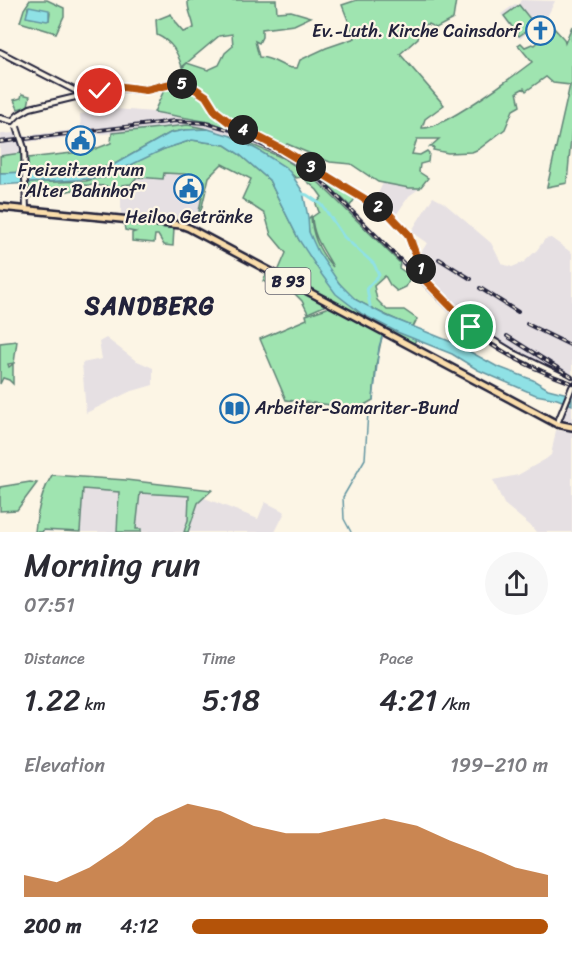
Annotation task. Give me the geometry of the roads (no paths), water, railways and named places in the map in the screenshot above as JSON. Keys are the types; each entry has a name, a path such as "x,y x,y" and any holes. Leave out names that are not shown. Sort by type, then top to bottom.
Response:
{"main road":[{"name":"B 93","path":"0,207 181,225 556,424 572,427"}],"street":[{"path":"0,52 76,91 80,96"},
{"path":"12,121 30,108 113,88 146,90 179,82 197,90 206,96 216,112 229,122 283,150 388,213 408,234 425,280 471,327 514,353 572,381"},
{"path":"0,117 12,121 17,127 24,148 26,211"},
{"path":"556,424 571,389"}],"water":[{"path":"29,6 49,10 49,20 26,17"},
{"path":"208,129 231,136 258,150 290,172 303,192 309,232 318,252 339,283 356,300 387,316 454,343 496,366 533,380 548,389 572,395 572,405 536,395 478,370 452,354 397,332 362,314 336,294 322,275 299,240 269,180 225,145 192,140 164,149 104,178 0,185 0,173 96,170 115,164 170,133"}],"waterway":[{"path":"303,194 322,205 344,237 374,264 379,275 367,288 370,306"},
{"path":"373,400 379,347 383,334"},
{"path":"351,532 344,519 343,497 365,459 368,412"}],"railway":[{"path":"0,142 175,121 206,123 231,130 287,157 318,177 458,318 483,339 526,364 572,383"},
{"path":"439,259 471,279"},
{"path":"480,288 518,312"},
{"path":"527,324 572,346"},
{"path":"507,336 572,377"}],"place":[{"name":"Ev.-Luth. Kirche Cainsdorf","path":"541,31"},
{"name":"Freizeitzentrum \"Alter Bahnhof\"","path":"81,141"},
{"name":"Heiloo Getränke","path":"189,188"},
{"name":"Arbeiter-Samariter-Bund","path":"234,408"}],"district":[{"name":"SANDBERG","path":"150,306"}]}
